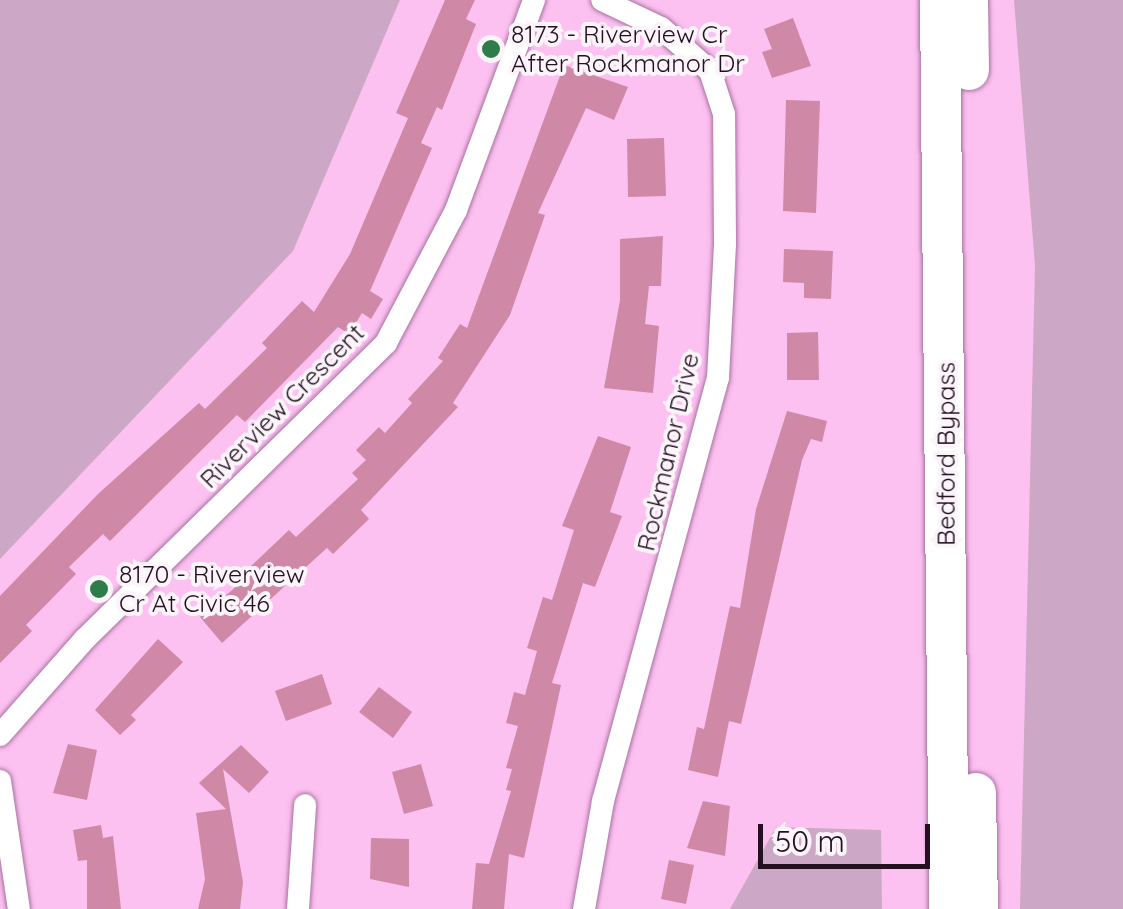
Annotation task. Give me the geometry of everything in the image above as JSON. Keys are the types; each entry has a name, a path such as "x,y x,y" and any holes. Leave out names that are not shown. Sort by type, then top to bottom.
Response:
{"highway":[{"name":"Bedford Bypass","path":"940,0 949,909"},
{"name":"Bedford Bypass","path":"968,0 978,909"}],"street":[{"name":"Riverview Crescent","path":"0,735 85,639 386,343 456,210 534,0"},
{"name":"Rockmanor Drive","path":"584,909 602,801 718,378 725,276 724,114 710,70 661,28 602,0"},
{"path":"0,781 19,909"},
{"path":"298,909 305,805"}],"shaded area":[{"path":"0,0 400,0 293,251 0,559"},
{"path":"1014,0 1123,0 1123,909 1020,909 1035,266"},
{"path":"776,827 881,830 882,909 730,909"}],"building":[{"path":"445,0 475,0 466,19 476,24 442,110 437,107 421,143 432,148 370,291 383,299 371,319 362,313 349,334 338,327 245,422 237,415 110,541 103,534 69,567 76,574 26,625 32,631 0,663 0,596 98,494 199,403 205,409 267,348 262,343 302,301 314,312 350,254 408,118 396,113"},
{"path":"793,18 811,66 772,78 762,52 772,49 764,29"},
{"path":"564,65 628,87 614,120 586,108 538,213 545,215 510,315 453,403 458,407 361,510 369,519 333,554 327,548 222,643 200,617 256,570 251,566 289,530 296,537 358,479 352,473 366,460 356,450 379,427 385,433 412,403 408,399 443,361 438,358 460,324 467,328"},
{"path":"786,100 820,101 816,213 783,211"},
{"path":"664,138 666,196 628,197 627,139"},
{"path":"663,236 661,286 649,286 645,324 659,326 653,393 604,388 620,300 620,239"},
{"path":"784,249 833,251 831,299 804,298 804,283 783,282"},
{"path":"818,332 819,380 787,380 787,333"},
{"path":"787,411 827,421 822,442 811,439 802,460 741,724 729,721 718,777 688,770 697,727 704,729 730,606 740,608 756,509"},
{"path":"598,436 631,447 610,512 622,516 595,587 583,583 552,683 561,685 524,858 509,854 504,909 472,909 476,863 489,864 511,791 506,790 512,769 506,768 518,726 506,723 514,692 525,695 537,651 527,648 543,597 552,600 574,530 562,526"},
{"path":"158,639 183,662 131,715 136,720 120,735 95,710"},
{"path":"322,674 332,704 286,721 275,691"},
{"path":"379,687 412,712 393,738 359,712"},
{"path":"68,744 97,750 87,800 53,793"},
{"path":"241,745 269,772 249,793 223,769 243,882 240,909 198,909 205,879 196,813 226,809 199,783"},
{"path":"421,764 433,806 404,814 392,772"},
{"path":"703,801 730,806 725,856 687,848"},
{"path":"101,825 103,838 113,836 121,909 87,909 87,860 78,861 73,830"},
{"path":"371,838 409,839 409,887 370,879"},
{"path":"669,860 694,865 686,904 661,899"}],"place":[{"name":"8173 - Riverview Cr After Rockmanor Dr","path":"491,49"},
{"name":"8170 - Riverview Cr At Civic 46","path":"99,589"}]}
